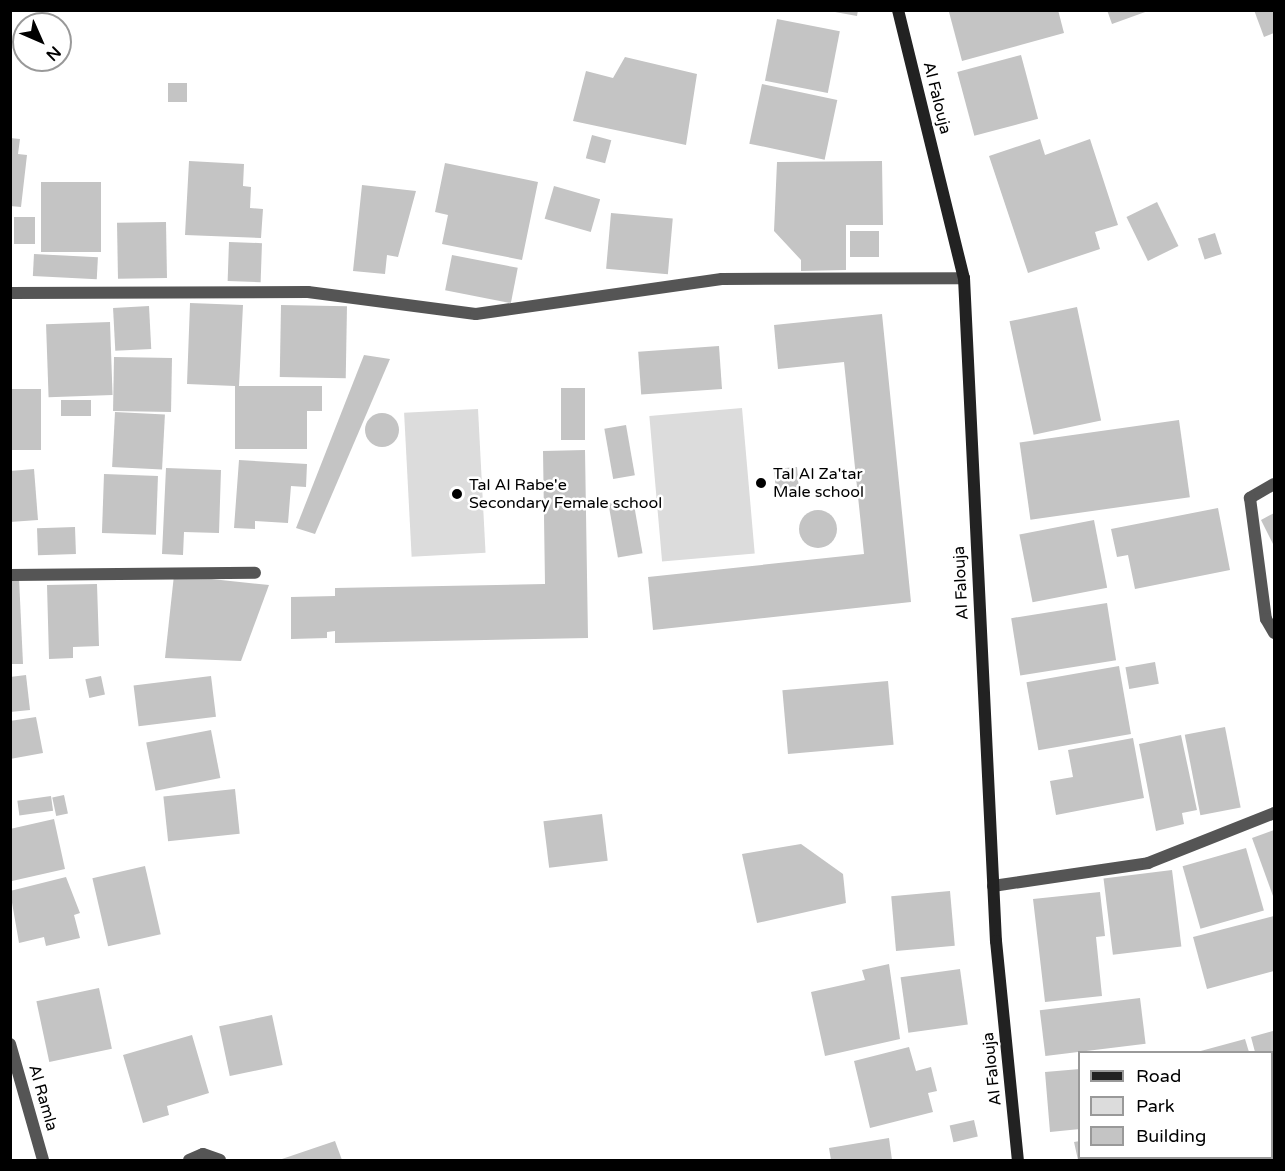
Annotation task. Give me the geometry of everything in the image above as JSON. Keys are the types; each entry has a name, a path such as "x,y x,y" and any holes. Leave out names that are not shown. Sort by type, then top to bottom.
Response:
{"main road":[{"name":"Al Falouja","path":"898,10 964,278 993,886 1018,1161"}],"street":[{"path":"10,292 308,292 476,314 722,279 964,278"},
{"path":"1275,484 1250,498 1270,617 1275,633"},
{"path":"10,575 255,573"},
{"path":"993,886 1148,863 1275,813"},
{"name":"Al Ramla","path":"10,1044 43,1161"},
{"path":"189,1161 203,1154 220,1161"}],"green space":[{"path":"742,408 755,553 662,562 649,416"},
{"path":"478,409 486,553 412,557 404,413"}],"building":[{"path":"824,10 858,10 857,16"},
{"path":"1058,10 1064,33 962,61 949,12"},
{"path":"1107,10 1148,10 1148,11 1112,24"},
{"path":"1254,10 1274,10 1274,33 1264,37"},
{"path":"777,19 840,31 828,93 765,81"},
{"path":"1021,55 1038,119 974,136 957,72"},
{"path":"625,57 697,74 686,145 573,121 586,71 613,78"},
{"path":"168,83 187,83 187,102 168,102"},
{"path":"762,84 837,100 825,160 749,144"},
{"path":"592,135 611,140 605,163 586,158"},
{"path":"10,138 20,139 18,154 27,155 21,207 10,206"},
{"path":"1040,139 1045,155 1090,139 1118,225 1095,232 1100,249 1028,273 989,156"},
{"path":"189,161 244,164 243,186 251,187 250,208 263,209 261,238 185,235"},
{"path":"882,161 883,225 846,225 846,270 801,271 801,260 774,231 777,162"},
{"path":"445,163 538,182 522,260 442,244 448,215 435,212"},
{"path":"41,182 101,182 101,252 41,252"},
{"path":"362,185 416,191 398,257 387,255 385,274 353,271"},
{"path":"554,186 600,199 591,232 545,219"},
{"path":"1157,202 1178,246 1148,261 1126,217"},
{"path":"611,213 673,218 668,274 606,269"},
{"path":"14,217 35,217 35,244 14,244"},
{"path":"166,222 167,278 118,279 117,223"},
{"path":"850,231 879,231 879,257 850,257"},
{"path":"1215,233 1222,254 1205,259 1198,239"},
{"path":"229,242 262,243 261,282 228,281"},
{"path":"34,254 98,257 97,279 33,276"},
{"path":"452,255 518,268 511,303 445,290"},
{"path":"190,303 243,305 239,386 322,386 322,411 307,411 307,449 235,449 235,386 187,384"},
{"path":"281,305 347,306 346,378 280,377"},
{"path":"149,306 151,349 115,351 113,308"},
{"path":"1077,307 1101,420 1034,435 1010,321"},
{"path":"882,314 911,602 653,630 648,577 864,554 844,362 778,369 774,325"},
{"path":"110,322 113,395 49,397 46,324"},
{"path":"719,346 722,389 641,395 638,352"},
{"path":"364,355 390,359 315,534 296,528"},
{"path":"114,357 172,358 171,412 113,411"},
{"path":"561,388 585,388 585,440 561,440"},
{"path":"10,389 41,389 41,450 10,450"},
{"path":"61,400 91,400 91,416 61,416"},
{"path":"115,412 165,415 162,470 112,467"},
{"path":"382,413 394,418 399,430 394,442 382,447 370,442 365,430 370,418"},
{"path":"1179,420 1190,497 1030,520 1020,442"},
{"path":"626,425 635,475 613,479 604,429"},
{"path":"585,450 588,638 335,643 335,631 327,632 327,638 291,639 291,597 335,596 335,588 545,584 543,451"},
{"path":"239,460 307,464 306,487 291,486 288,523 255,521 255,529 234,528"},
{"path":"797,467 799,491 776,493 774,469"},
{"path":"166,468 221,470 219,533 184,532 183,555 162,554"},
{"path":"34,469 38,520 10,522 10,471"},
{"path":"104,474 158,476 156,535 102,533"},
{"path":"633,499 643,553 618,558 608,503"},
{"path":"1218,508 1230,570 1135,589 1128,555 1117,557 1111,529"},
{"path":"818,510 831,516 837,529 831,542 818,548 805,542 799,529 805,516"},
{"path":"1274,513 1274,546 1261,520"},
{"path":"1094,520 1107,588 1033,602 1019,535"},
{"path":"75,527 76,554 38,555 37,528"},
{"path":"174,575 269,585 241,661 165,658"},
{"path":"10,578 19,578 23,664 10,664"},
{"path":"97,584 99,646 73,647 73,658 49,659 47,585"},
{"path":"1107,603 1116,660 1020,675 1011,618"},
{"path":"1155,662 1159,684 1129,689 1125,667"},
{"path":"1119,666 1131,734 1038,750 1026,682"},
{"path":"26,675 30,710 10,712 10,677"},
{"path":"101,676 105,695 89,698 85,679"},
{"path":"211,676 216,717 139,726 134,686"},
{"path":"888,681 894,745 788,754 782,690"},
{"path":"36,717 43,753 10,759 10,721"},
{"path":"1225,727 1241,807 1200,815 1185,735"},
{"path":"211,730 220,778 156,791 146,743"},
{"path":"1181,735 1197,810 1182,813 1184,824 1156,831 1139,744"},
{"path":"1133,738 1144,798 1056,815 1050,781 1073,777 1068,750"},
{"path":"235,789 240,834 168,841 163,797"},
{"path":"64,795 68,814 56,816 52,797"},
{"path":"51,796 53,811 19,816 17,801"},
{"path":"602,814 608,861 549,868 543,821"},
{"path":"54,819 65,869 12,881 10,829"},
{"path":"1274,830 1274,895 1273,896 1252,838"},
{"path":"801,844 843,874 846,903 757,923 742,854"},
{"path":"1246,848 1264,910 1200,929 1183,866"},
{"path":"145,866 161,934 108,946 92,878"},
{"path":"1172,870 1181,946 1113,955 1104,878"},
{"path":"66,877 80,913 74,915 80,938 46,946 44,937 19,943 10,891"},
{"path":"950,891 955,946 896,951 891,896"},
{"path":"1100,892 1105,936 1096,937 1102,996 1045,1002 1033,899"},
{"path":"1274,916 1274,971 1207,989 1193,937"},
{"path":"889,964 900,1039 825,1056 811,992 865,980 862,970"},
{"path":"960,969 968,1024 908,1033 901,977"},
{"path":"99,988 112,1049 49,1062 36,1001"},
{"path":"1140,998 1146,1044 1045,1056 1040,1010"},
{"path":"272,1015 283,1065 230,1076 219,1026"},
{"path":"1273,1031 1274,1089 1273,1090 1273,1051 1255,1051 1251,1037"},
{"path":"192,1035 209,1093 167,1106 169,1115 143,1123 123,1055"},
{"path":"1245,1039 1249,1051 1201,1051"},
{"path":"909,1047 916,1071 931,1067 937,1091 928,1093 933,1112 870,1128 854,1061"},
{"path":"1078,1069 1078,1129 1050,1132 1045,1072"},
{"path":"974,1120 978,1137 953,1142 950,1126"},
{"path":"889,1138 892,1160 831,1160 829,1148"},
{"path":"335,1141 342,1160 279,1160"},
{"path":"1078,1141 1078,1159 1137,1160 1078,1160 1074,1142"},
{"path":"1213,1159 1248,1159 1248,1160"}],"place":[{"name":"Tal Al Za'tar Male school","path":"761,483"},
{"name":"Tal Al Rabe'e Secondary Female school","path":"457,494"}]}
